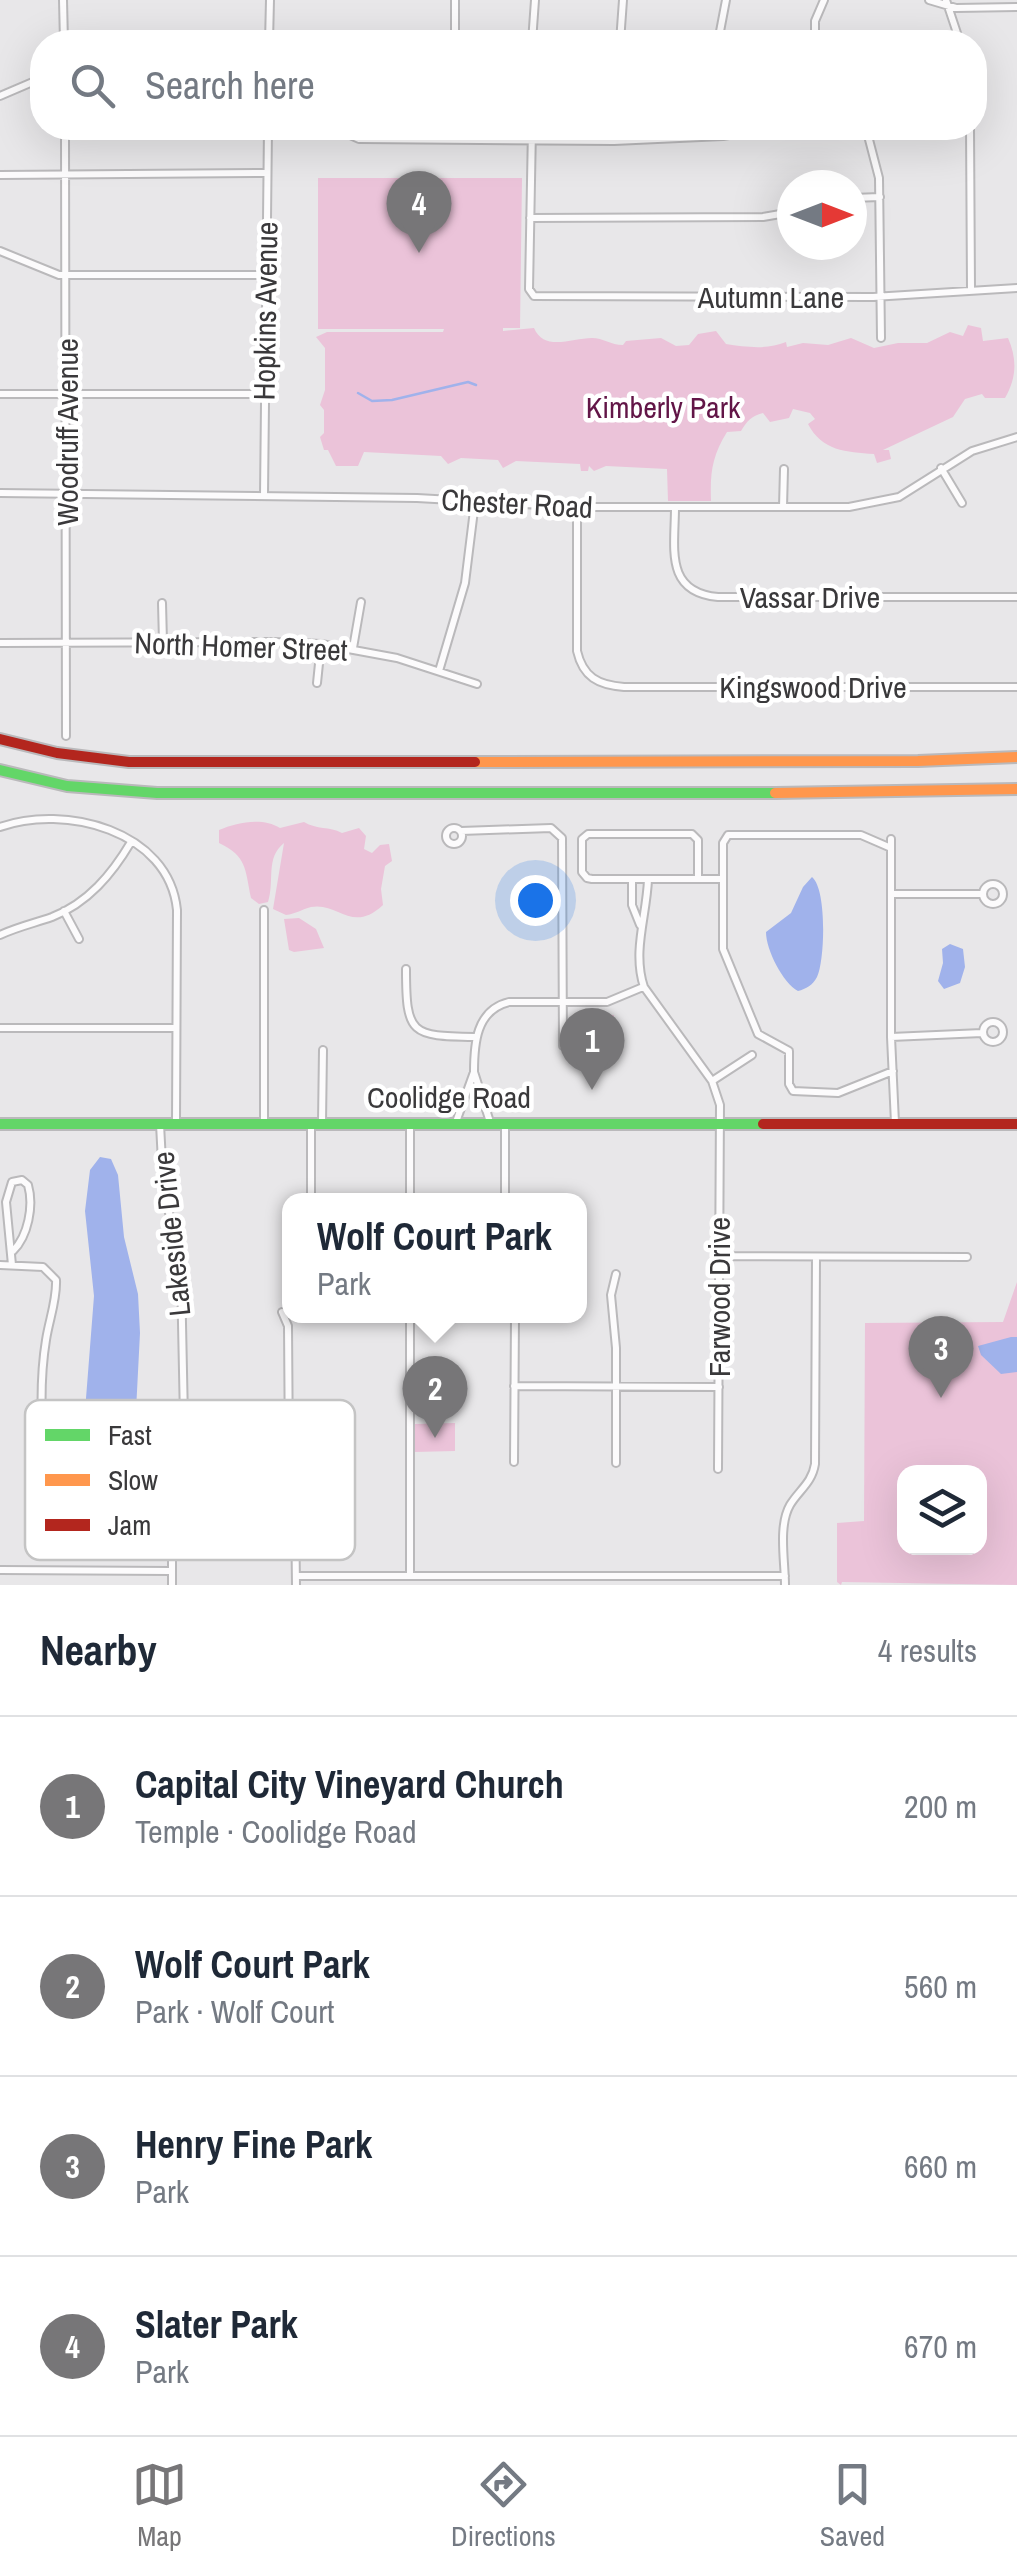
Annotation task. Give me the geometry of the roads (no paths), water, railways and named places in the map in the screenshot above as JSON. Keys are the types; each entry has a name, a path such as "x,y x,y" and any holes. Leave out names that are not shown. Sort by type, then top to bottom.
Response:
{"main road":[{"path":"0,739 28,748 96,759 194,763 898,761 1017,757"},
{"path":"0,770 67,786 156,793 1017,789"},
{"name":"Coolidge Road","path":"0,1124 1017,1124"}],"street":[{"path":"64,0 64,30"},
{"path":"269,30 270,0"},
{"path":"455,0 455,30"},
{"path":"533,30 534,0"},
{"path":"621,30 622,0"},
{"path":"720,30 726,0"},
{"path":"814,30 814,20 824,0"},
{"path":"929,0 1017,7"},
{"path":"946,3 956,30"},
{"path":"0,96 30,83"},
{"name":"Woodruff Avenue","path":"65,140 66,736"},
{"name":"Hopkins Avenue","path":"264,495 268,140"},
{"path":"532,140 530,218 777,215"},
{"path":"578,140 634,140"},
{"path":"870,140 880,198 881,338"},
{"path":"970,140 971,288"},
{"path":"0,174 267,174"},
{"path":"867,198 880,198"},
{"name":"Autumn Lane","path":"530,218 529,289 538,297 881,296 1017,288"},
{"path":"0,251 66,276 265,275"},
{"path":"0,394 264,394"},
{"name":"Chester Road","path":"0,493 417,498 577,507 849,507 883,502 982,447 1017,436"},
{"path":"941,468 962,504"},
{"path":"784,469 784,507"},
{"path":"438,670 465,583 476,502"},
{"name":"Kingswood Drive","path":"577,507 577,651 590,677 608,686 1017,687"},
{"name":"Vassar Drive","path":"675,508 677,571 688,587 709,596 1017,597"},
{"path":"353,648 361,602"},
{"path":"162,603 163,642"},
{"name":"North Homer Street","path":"0,642 322,644 353,648 477,684"},
{"path":"317,684 322,644"},
{"path":"0,828 38,818 67,817 100,826 131,842 155,862 174,890 176,1123"},
{"path":"460,831 551,828 559,833 564,846 560,914 563,1046"},
{"path":"698,879 698,840 692,834 588,834 582,839 585,877 632,879 648,879 698,879 722,879"},
{"path":"893,1071 838,1092 792,1091 789,1051 758,1034 725,955 723,843 731,834 861,834 891,844 895,1123"},
{"path":"0,935 64,911 102,882 131,842"},
{"path":"632,879 633,911 641,926"},
{"path":"648,879 647,911 641,926 640,970 644,987 712,1081 752,1056"},
{"path":"891,894 983,894"},
{"path":"264,910 264,1122"},
{"path":"64,911 78,938"},
{"path":"633,911 640,915 647,911"},
{"path":"406,969 406,1005 414,1027 427,1035 476,1037"},
{"path":"456,1122 474,1072 476,1037 486,1016 502,1003 607,1002 644,987"},
{"path":"0,1028 176,1028"},
{"path":"891,1037 982,1032"},
{"path":"311,1193 323,1050"},
{"path":"474,1072 490,1122"},
{"name":"Farwood Drive","path":"712,1081 719,1098 720,1124 718,1469"},
{"path":"410,1122 410,1193"},
{"path":"505,1122 505,1193"},
{"name":"Lakeside Drive","path":"160,1123 163,1181 181,1276 184,1400"},
{"path":"12,1265 6,1202 12,1182 22,1180 28,1185 31,1202 20,1244 13,1251"},
{"path":"719,1256 966,1257"},
{"path":"785,1585 786,1518 792,1502 809,1483 815,1464 816,1257"},
{"path":"0,1265 43,1266 56,1280 44,1356 44,1400"},
{"path":"616,1274 612,1294 616,1463"},
{"path":"287,1323 289,1400"},
{"path":"410,1323 410,1575"},
{"path":"514,1462 515,1323"},
{"path":"514,1386 719,1387"},
{"path":"172,1560 172,1585"},
{"path":"0,1570 172,1571"},
{"path":"296,1580 410,1575 686,1581 785,1576"}],"water":[{"path":"812,877 822,909 822,956 815,980 798,991 776,965 766,932 791,913"},
{"path":"950,944 963,949 965,967 960,983 944,989 938,981 942,949"},
{"path":"100,1157 111,1159 118,1175 124,1237 138,1294 137,1400 86,1400 94,1296 85,1211 90,1170"},
{"path":"1017,1337 1017,1372 1001,1374 981,1355 978,1346"}],"waterway":[{"path":"358,393 372,401 392,400 468,382 476,385"}],"place":[{"name":"Slater Park","path":"419,253"},
{"name":"Capital City Vineyard Church","path":"592,1090"},
{"name":"Henry Fine Park","path":"941,1398"},
{"name":"Wolf Court Park","path":"435,1438"}],"park label":[{"name":"Kimberly Park","path":"663,407"}]}
